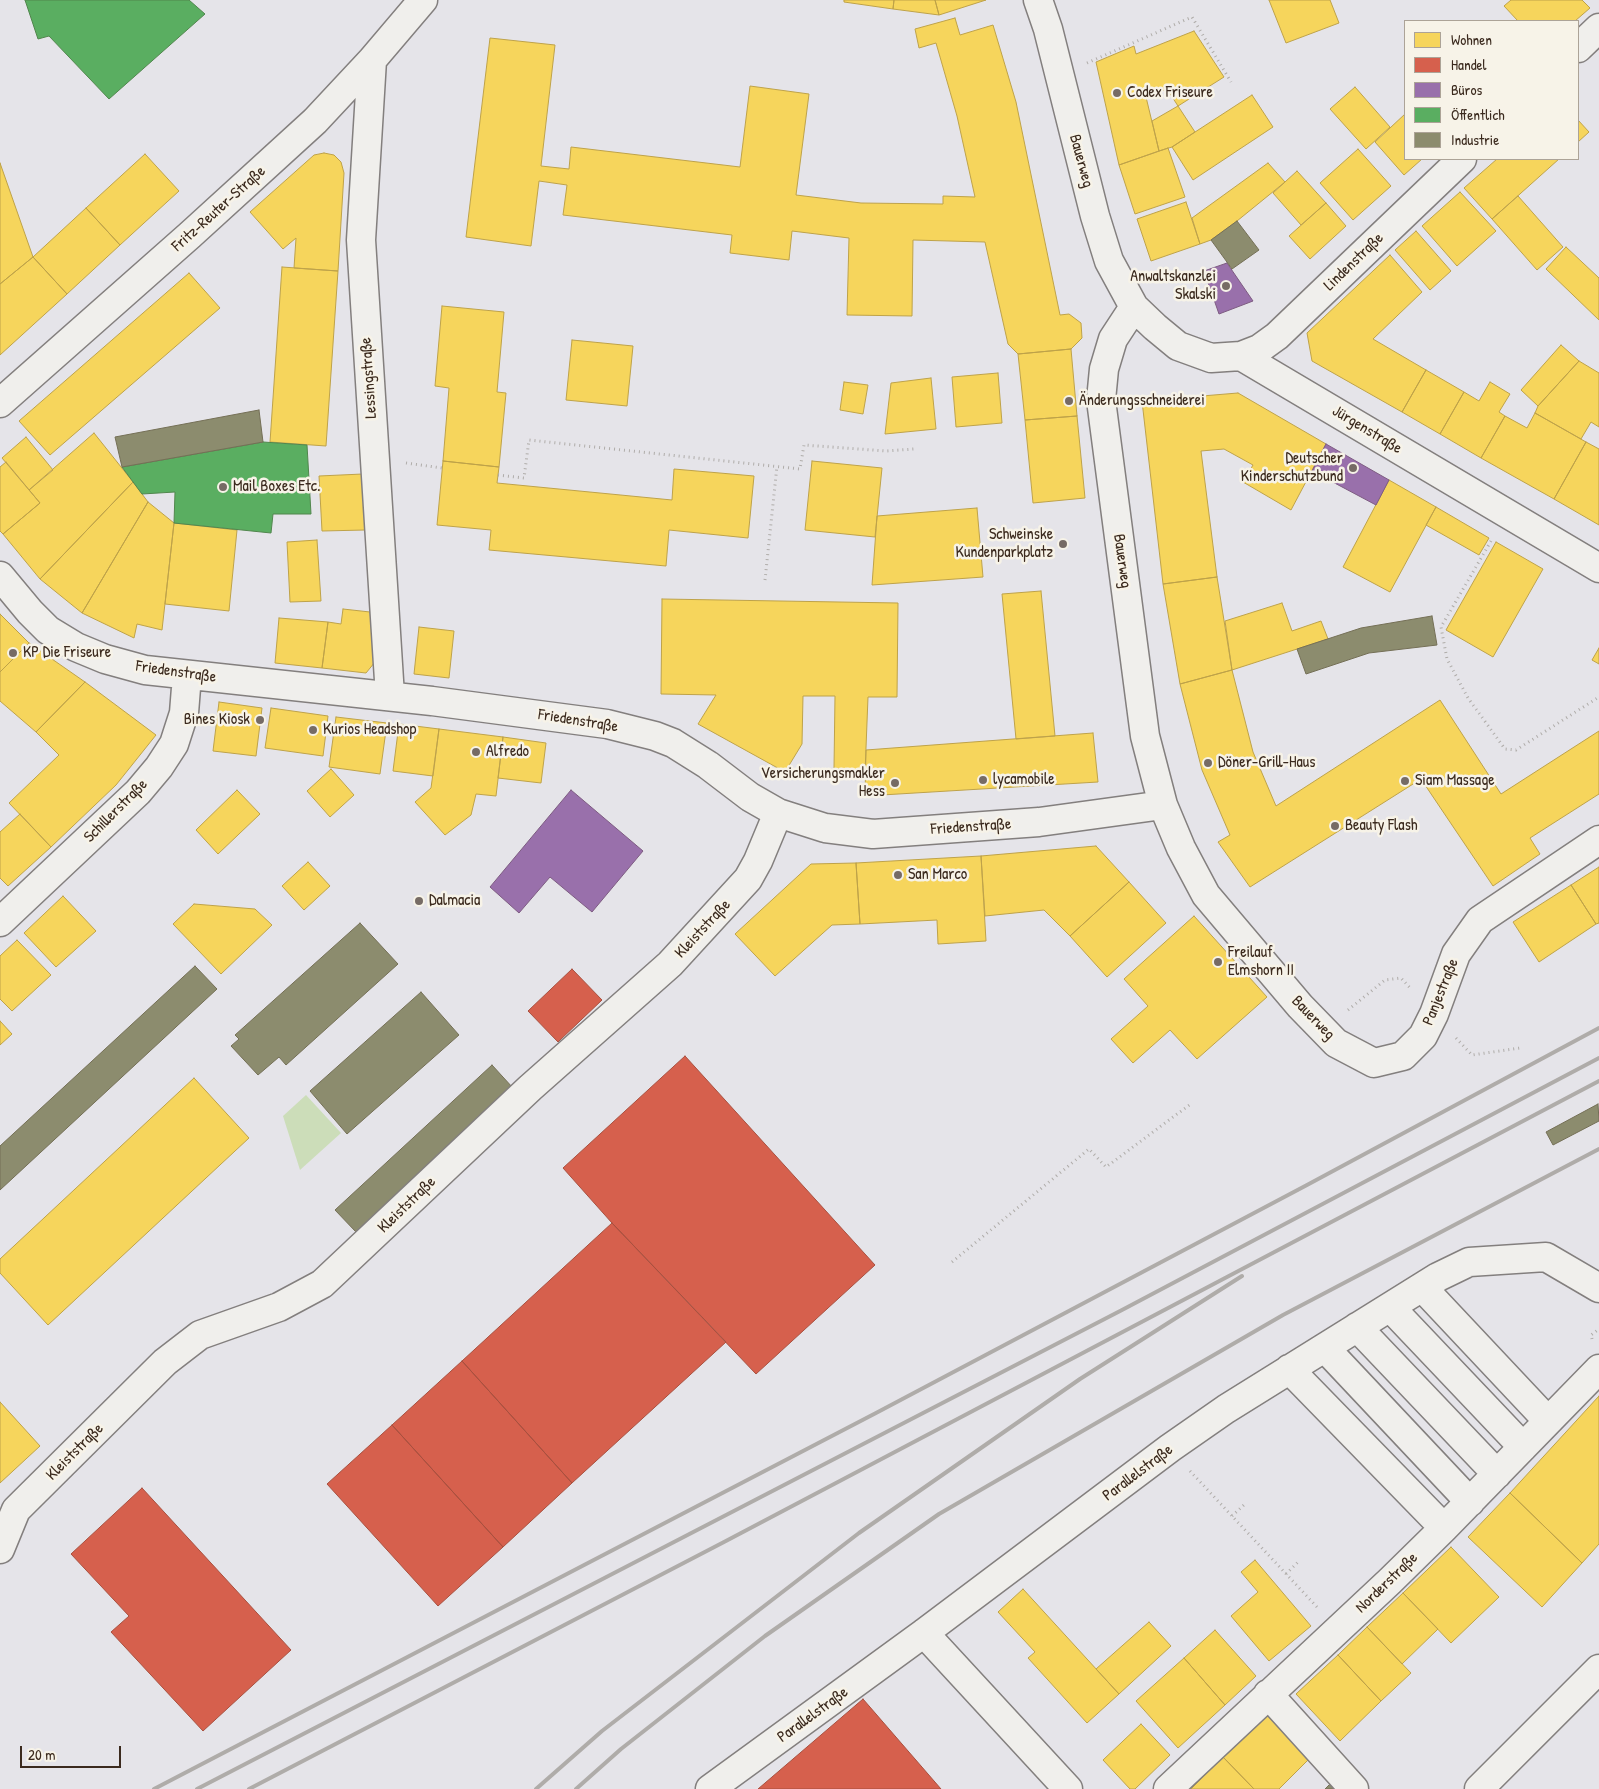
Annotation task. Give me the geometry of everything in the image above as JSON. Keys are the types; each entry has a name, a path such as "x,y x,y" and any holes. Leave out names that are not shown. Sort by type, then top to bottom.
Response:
{"street":[{"name":"Fritz-Reuter-Straße","path":"0,403 315,121 372,60 423,0"},
{"name":"Bauerweg","path":"1038,0 1048,29 1101,234 1110,261 1134,307 1112,339 1104,369 1101,400 1146,736 1163,805 1181,848 1206,894 1300,1006 1336,1043 1374,1062"},
{"path":"1579,47 1599,28"},
{"name":"Lessingstraße","path":"372,60 361,240 390,696"},
{"name":"Lindenstraße","path":"1241,356 1259,349 1277,336 1461,160"},
{"path":"1134,307 1178,346 1211,358 1241,356"},
{"name":"Jürgenstraße","path":"1241,356 1599,568"},
{"name":"Friedenstraße","path":"0,576 48,630 76,647 105,659 145,670 390,696 607,724 655,736 672,743 708,765 750,797 778,813 825,828 873,834 1039,822 1163,805"},
{"name":"Schillerstraße","path":"0,922 138,792 159,767 174,744 184,712 187,675"},
{"name":"Kleiststraße","path":"0,1549 16,1510 165,1362 200,1335 279,1307 322,1284 530,1088 670,964 748,879 778,813"},
{"name":"Panjestraße","path":"1374,1062 1403,1056 1423,1036 1434,1014 1456,954 1480,920 1599,840"},
{"name":"Parallelstraße","path":"710,1789 924,1634 1170,1448 1226,1409 1289,1369 1422,1288 1469,1262 1546,1258 1599,1288"},
{"path":"1422,1288 1548,1421"},
{"path":"1390,1307 1522,1447"},
{"path":"1357,1327 1496,1474"},
{"path":"1325,1348 1470,1502"},
{"path":"1289,1369 1444,1528"},
{"name":"Norderstraße","path":"1168,1789 1444,1528 1599,1369"},
{"path":"924,1634 1068,1789"},
{"path":"1479,1789 1599,1669"},
{"path":"1268,1694 1354,1789"}],"path":[{"path":"1059,75 1192,17 1231,82"},
{"path":"498,475 524,478 529,440 800,469 804,445 886,451 914,449"},
{"path":"765,580 777,466"},
{"path":"1507,513 1441,627 1447,659 1468,698 1505,749 1516,750 1599,697"},
{"path":"1469,578 1472,585"},
{"path":"1346,1011 1385,980"},
{"path":"952,1262 1090,1149 1106,1167 1192,1103"},
{"path":"1170,1448 1338,1630"},
{"path":"1232,1516 1246,1503"},
{"path":"1286,1574 1300,1560"}],"green space":[{"path":"306,1095 341,1133 300,1170 283,1116"}],"building: Wohnen":[{"path":"844,0 894,0 893,9 844,2"},
{"path":"894,0 935,0 939,15 893,9"},
{"path":"935,0 986,0 939,15"},
{"path":"1269,0 1330,0 1339,23 1286,43"},
{"path":"1511,0 1582,0 1590,8 1576,20 1517,20 1504,6"},
{"path":"955,18 960,35 993,25 1016,102 1060,315 1069,314 1081,323 1082,338 1071,349 1018,354 1008,344 985,242 913,240 912,316 847,315 849,238 792,231 789,260 730,253 732,235 563,215 567,185 539,181 531,246 466,237 490,38 555,45 541,166 569,169 571,147 740,167 750,86 809,94 796,195 861,203 943,204 943,196 975,197 957,116 936,43 919,48 915,29"},
{"path":"1194,31 1224,77 1178,106 1167,89 1146,97 1159,151 1119,165 1096,62 1134,46 1136,54"},
{"path":"1355,87 1390,127 1366,149 1330,109"},
{"path":"1252,95 1273,127 1193,180 1172,147"},
{"path":"1178,106 1195,132 1172,147 1159,151 1152,121"},
{"path":"1404,115 1404,160 1421,160 1404,175 1375,142"},
{"path":"1579,121 1589,132 1579,141"},
{"path":"1168,148 1185,197 1135,214 1119,165"},
{"path":"1358,149 1391,186 1353,220 1320,183"},
{"path":"324,153 334,155 341,162 344,173 338,271 294,268 296,238 283,249 250,212 314,155"},
{"path":"145,154 179,191 120,245 86,208"},
{"path":"1496,160 1558,160 1492,219 1464,188"},
{"path":"0,163 33,257 0,284"},
{"path":"1268,163 1285,182 1211,240 1200,244 1192,218"},
{"path":"1297,171 1326,203 1301,225 1273,193"},
{"path":"1460,192 1496,231 1457,266 1422,226"},
{"path":"1518,196 1563,247 1537,270 1492,219"},
{"path":"1186,202 1200,244 1151,261 1137,219"},
{"path":"1326,203 1346,226 1310,259 1289,236"},
{"path":"86,208 120,245 67,294 33,257"},
{"path":"1416,231 1451,271 1430,290 1395,250"},
{"path":"1566,247 1599,278 1599,320 1546,269"},
{"path":"1390,255 1422,292 1373,339 1426,370 1402,412 1312,361 1307,333"},
{"path":"33,257 67,294 0,355 0,284"},
{"path":"282,267 338,271 326,446 270,442"},
{"path":"189,273 220,308 50,455 19,421"},
{"path":"442,306 504,312 497,392 506,393 499,467 443,461 449,388 435,386"},
{"path":"572,340 633,346 627,406 566,400"},
{"path":"1561,345 1579,361 1538,406 1521,390"},
{"path":"1071,349 1077,416 1025,420 1018,354"},
{"path":"1579,361 1599,373 1599,427 1591,422 1581,439 1535,413 1538,406"},
{"path":"1426,370 1464,392 1440,434 1402,412"},
{"path":"998,373 1002,423 956,427 952,377"},
{"path":"931,378 936,429 885,434 891,383"},
{"path":"844,382 868,385 863,414 840,410"},
{"path":"1490,382 1510,394 1499,412 1505,416 1481,458 1440,434 1464,392 1479,401"},
{"path":"1238,393 1326,444 1291,510 1243,482 1253,465 1224,449 1201,451 1217,577 1163,584 1142,401"},
{"path":"1535,413 1586,442 1554,499 1481,458 1505,416 1527,428"},
{"path":"1077,416 1085,498 1033,503 1025,420"},
{"path":"94,433 133,482 40,579 3,534 40,503 29,490"},
{"path":"26,437 53,470 29,490 2,458"},
{"path":"1586,442 1599,449 1599,525 1554,499"},
{"path":"443,461 499,467 497,483 672,500 674,469 754,476 748,538 669,530 666,566 489,550 491,530 437,525"},
{"path":"812,461 882,468 875,537 805,530"},
{"path":"6,462 40,503 3,534 0,531 0,467"},
{"path":"363,474 365,530 322,531 319,476"},
{"path":"1389,480 1436,507 1390,592 1343,567"},
{"path":"133,482 148,502 82,613 40,579"},
{"path":"148,502 174,523 162,630 137,624 134,638 82,613"},
{"path":"1436,507 1489,538 1479,555 1426,525"},
{"path":"977,508 983,577 872,585 877,516"},
{"path":"174,523 237,530 229,611 165,604"},
{"path":"317,540 321,601 290,602 287,542"},
{"path":"1496,542 1543,569 1493,657 1446,630"},
{"path":"1217,577 1232,670 1180,684 1163,584"},
{"path":"1041,591 1055,736 1016,739 1002,594"},
{"path":"662,599 898,603 897,697 868,697 865,773 834,768 835,696 803,696 802,744 785,772 698,724 716,695 661,694"},
{"path":"1282,603 1292,631 1321,621 1328,639 1232,670 1225,621"},
{"path":"343,609 370,612 375,662 366,673 322,668 328,622 341,624"},
{"path":"0,614 29,643 0,672"},
{"path":"279,618 328,622 322,668 275,663"},
{"path":"419,627 454,631 449,678 414,674"},
{"path":"29,643 85,682 36,732 0,701 0,672"},
{"path":"1599,648 1599,664 1592,660"},
{"path":"1232,670 1253,752 1276,806 1440,700 1501,794 1599,731 1599,794 1530,838 1540,854 1493,886 1421,779 1250,887 1218,842 1230,835 1202,770 1180,684"},
{"path":"85,682 156,735 116,785 51,847 9,803 59,755 36,732"},
{"path":"219,702 262,708 256,756 213,751"},
{"path":"271,708 328,716 323,756 265,748"},
{"path":"336,717 387,723 380,774 329,767"},
{"path":"399,724 439,729 433,776 393,771"},
{"path":"439,729 503,737 496,796 476,794 471,815 445,835 415,802 431,788"},
{"path":"1093,733 1098,782 865,796 866,750"},
{"path":"503,737 546,743 541,783 498,778"},
{"path":"331,769 354,795 330,817 307,791"},
{"path":"237,790 260,814 218,854 196,830"},
{"path":"20,814 51,847 8,886 0,878 0,832"},
{"path":"1096,846 1129,882 1070,936 1044,910 985,916 981,856"},
{"path":"981,856 986,941 938,944 937,920 860,924 856,863"},
{"path":"308,862 330,886 304,910 282,886"},
{"path":"856,863 860,924 832,925 775,976 735,934 811,864"},
{"path":"1599,867 1599,923 1596,924 1571,885"},
{"path":"1129,882 1166,923 1107,977 1070,936"},
{"path":"1571,885 1596,924 1539,962 1513,922"},
{"path":"63,896 96,931 56,967 24,933"},
{"path":"194,904 255,909 272,925 221,974 173,924"},
{"path":"1194,916 1267,997 1197,1059 1170,1030 1133,1063 1111,1039 1148,1006 1124,979"},
{"path":"17,940 51,975 12,1011 0,999 0,956"},
{"path":"0,1021 12,1034 0,1045"},
{"path":"194,1078 249,1138 48,1325 0,1273 0,1259"},
{"path":"1599,1396 1599,1544 1582,1563 1510,1493"},
{"path":"0,1402 40,1446 0,1483"},
{"path":"1510,1493 1582,1563 1542,1607 1468,1537"},
{"path":"1451,1547 1499,1597 1451,1643 1403,1593"},
{"path":"1255,1560 1311,1626 1269,1661 1231,1616 1258,1592 1241,1572"},
{"path":"1023,1589 1119,1694 1087,1723 1028,1658 1035,1652 998,1612"},
{"path":"1403,1593 1438,1629 1402,1664 1367,1627"},
{"path":"1149,1622 1171,1646 1119,1694 1096,1669"},
{"path":"1367,1627 1411,1673 1381,1701 1338,1655"},
{"path":"1215,1630 1256,1676 1225,1705 1184,1658"},
{"path":"1338,1655 1381,1701 1340,1741 1296,1694"},
{"path":"1184,1658 1225,1705 1178,1748 1136,1701"},
{"path":"1267,1715 1309,1759 1279,1789 1254,1789 1223,1757"},
{"path":"1141,1724 1170,1755 1135,1789 1130,1789 1103,1760"},
{"path":"1223,1757 1254,1789 1191,1789"}],"building: Handel":[{"path":"572,969 602,1000 558,1042 528,1011"},
{"path":"685,1056 875,1265 756,1374 612,1223 563,1168"},
{"path":"612,1223 726,1342 572,1483 462,1361"},
{"path":"462,1361 572,1483 503,1547 392,1425"},
{"path":"392,1425 503,1547 438,1606 327,1484"},
{"path":"142,1488 291,1650 203,1731 111,1632 129,1616 71,1554"},
{"path":"863,1699 941,1789 758,1789"}],"building: Büros":[{"name":"Anwaltskanzlei Skalski","path":"1227,263 1253,301 1219,314 1204,271"},
{"path":"1326,444 1389,480 1376,505 1312,471"},
{"path":"571,790 643,851 592,912 550,877 519,913 490,887"}],"building: Öffentlich":[{"path":"25,0 189,0 205,14 109,99 49,36 38,39"},
{"name":"Mail Boxes Etc.","path":"263,442 307,445 311,514 273,514 271,533 174,523 175,492 142,494 122,467"}],"building: Industrie":[{"path":"1237,221 1259,250 1232,269 1211,240"},
{"path":"259,410 263,442 122,467 115,437"},
{"path":"1432,616 1437,645 1369,653 1306,674 1297,649 1361,628"},
{"path":"360,923 398,964 286,1065 279,1057 258,1075 231,1046 239,1039 235,1035"},
{"path":"195,966 217,989 0,1190 0,1146"},
{"path":"421,992 459,1035 347,1134 310,1091"},
{"path":"492,1065 513,1088 356,1232 335,1210"},
{"path":"1598,1104 1599,1121 1553,1145 1546,1132"},
{"path":"1331,1783 1336,1789 1325,1789"}],"railway":[{"path":"154,1789 876,1413 1599,1028"},
{"path":"197,1789 1122,1310 1599,1058"},
{"path":"249,1789 724,1542 1599,1081"},
{"path":"576,1789 621,1749 765,1636 939,1514 1283,1315 1599,1149"},
{"path":"536,1789 602,1731 859,1533 1080,1379 1242,1276"}],"place":[{"name":"Codex Friseure","path":"1117,93"},
{"name":"Anwaltskanzlei Skalski","path":"1226,286"},
{"name":"Änderungsschneiderei","path":"1069,401"},
{"name":"Deutscher Kinderschutzbund","path":"1353,468"},
{"name":"Mail Boxes Etc.","path":"223,487"},
{"name":"Schweinske Kundenparkplatz","path":"1063,544"},
{"name":"KP Die Friseure","path":"13,653"},
{"name":"Bines Kiosk","path":"260,720"},
{"name":"Kurios Headshop","path":"313,730"},
{"name":"Alfredo","path":"476,752"},
{"name":"Döner-Grill-Haus","path":"1208,763"},
{"name":"lycamobile","path":"983,780"},
{"name":"Siam Massage","path":"1405,781"},
{"name":"Versicherungsmakler Hess","path":"895,783"},
{"name":"Beauty Flash","path":"1335,826"},
{"name":"San Marco","path":"898,875"},
{"name":"Dalmacia","path":"419,901"},
{"name":"Freilauf Elmshorn II","path":"1218,962"}]}
